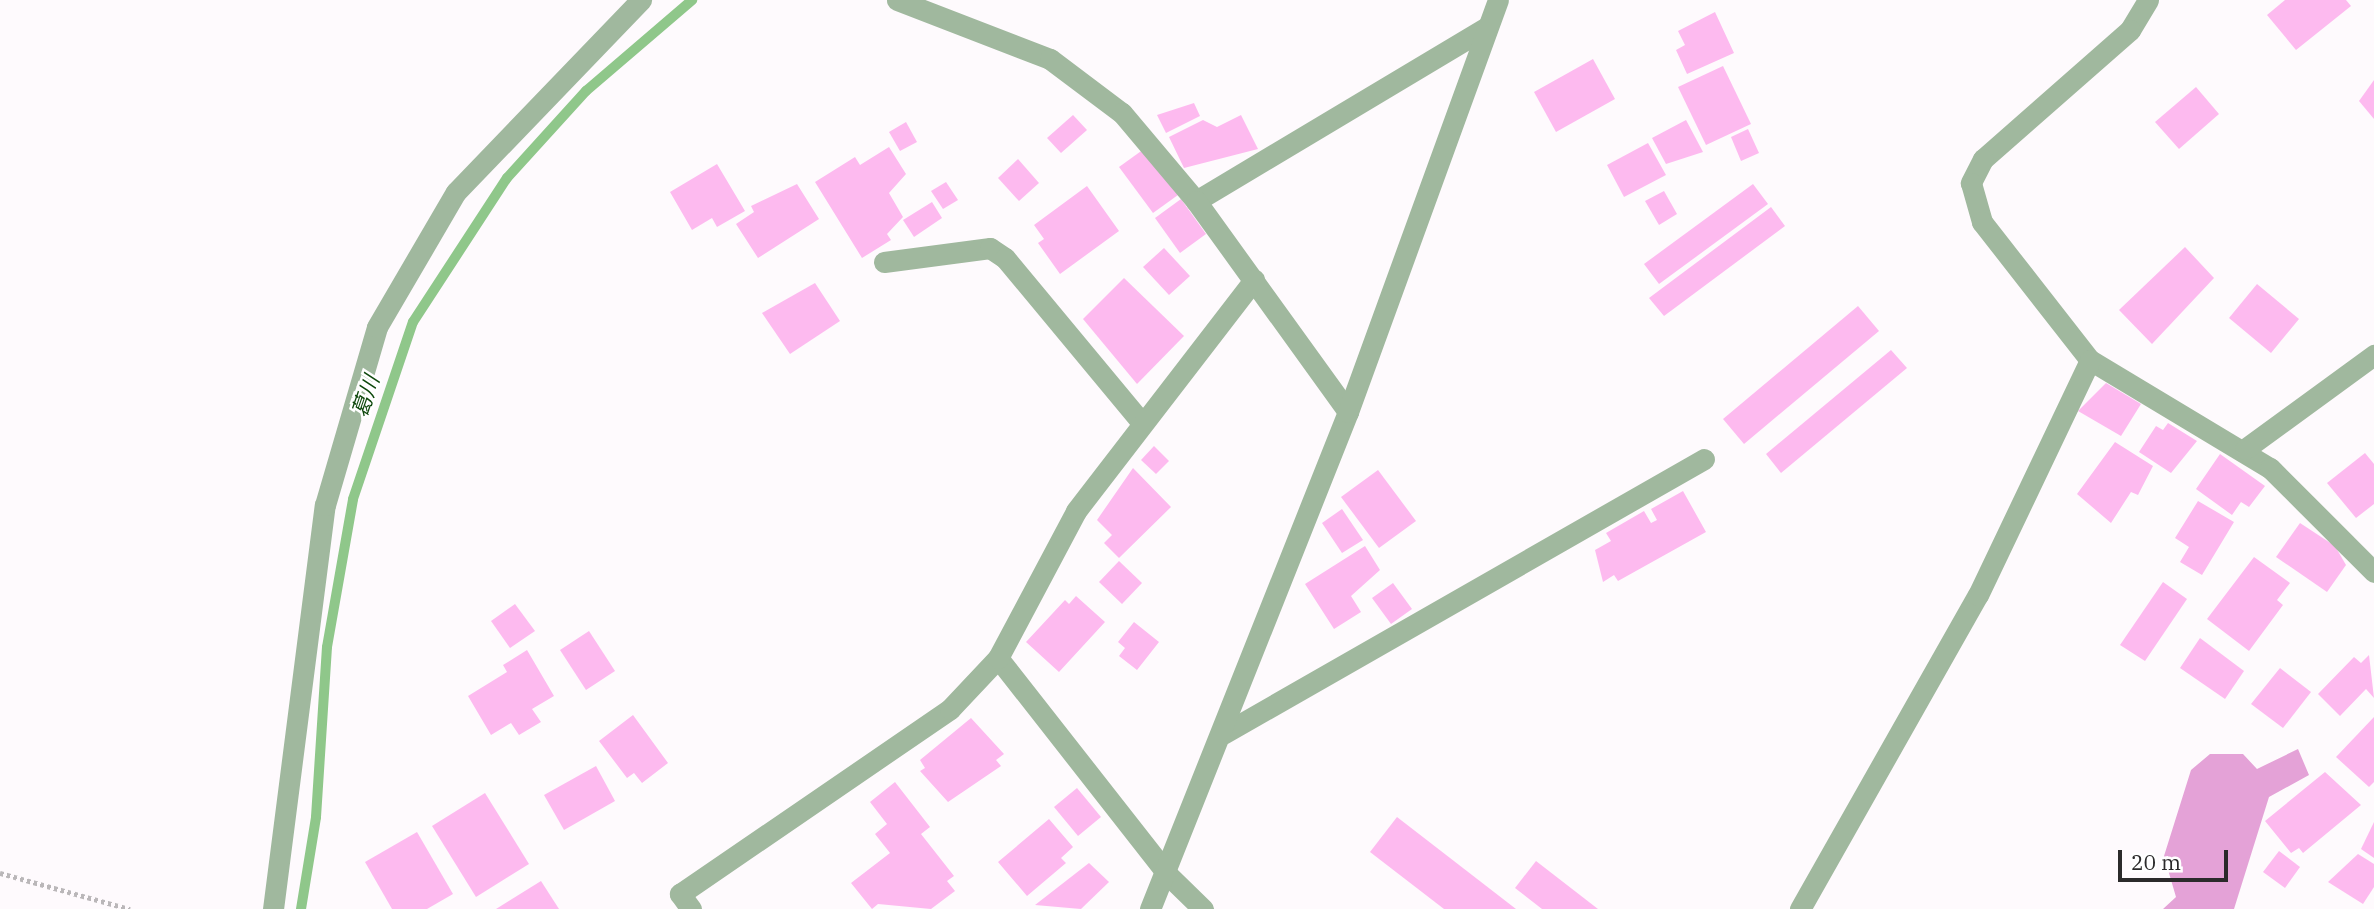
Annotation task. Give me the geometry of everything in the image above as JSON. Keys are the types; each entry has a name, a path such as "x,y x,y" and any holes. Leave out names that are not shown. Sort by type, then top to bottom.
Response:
{"street":[{"path":"273,909 325,505 377,327 456,192 640,0"},
{"path":"897,0 1050,60 1122,113 1196,201 1348,412"},
{"path":"1150,909 1168,875 1348,412 1498,0"},
{"path":"2148,0 2130,30 1983,159 1971,183 1982,222 2090,360 2245,449 2340,532 2374,572"},
{"path":"1196,201 1488,26"},
{"path":"884,262 990,248 1005,258 1142,423"},
{"path":"691,909 680,894 950,709 998,658 1076,511 1254,280"},
{"path":"2245,449 2374,355"},
{"path":"1800,909 1978,595 2090,360"},
{"path":"1223,734 1704,459"},
{"path":"998,658 1168,875 1203,909"}],"path":[{"path":"0,873 130,909"}],"shaded area":[{"path":"2298,749 2309,775 2269,797 2234,909 2163,909 2176,897 2164,856 2191,770 2210,754 2243,754 2257,769"}],"building":[{"path":"2285,0 2346,0 2351,6 2296,50 2267,15"},
{"path":"1715,12 1734,53 1687,74 1676,50 1685,45 1678,31"},
{"path":"1593,59 1615,99 1556,132 1534,92"},
{"path":"1723,66 1751,124 1706,145 1678,87"},
{"path":"2374,80 2374,119 2359,101"},
{"path":"2196,87 2219,114 2179,149 2155,122"},
{"path":"1194,103 1200,116 1166,133 1157,115"},
{"path":"1073,115 1087,130 1061,153 1047,138"},
{"path":"1241,115 1258,149 1184,168 1169,137 1203,120 1217,127"},
{"path":"1686,120 1703,152 1666,164 1652,138"},
{"path":"906,122 917,142 900,151 889,132"},
{"path":"1748,129 1759,153 1741,161 1731,137"},
{"path":"1648,143 1666,175 1624,197 1607,165"},
{"path":"889,147 906,174 889,193 903,217 887,234 891,240 862,258 815,182 855,157 860,165"},
{"path":"1144,149 1178,195 1153,213 1119,167"},
{"path":"1018,159 1039,183 1019,201 998,178"},
{"path":"717,164 745,211 717,227 712,218 692,230 670,192"},
{"path":"946,182 958,200 943,209 931,191"},
{"path":"797,184 819,219 758,258 736,224 754,212 751,206"},
{"path":"1753,184 1768,204 1659,284 1644,264"},
{"path":"1087,186 1119,231 1060,274 1038,243 1044,239 1034,225"},
{"path":"1664,191 1677,214 1659,225 1645,201"},
{"path":"1181,199 1206,234 1180,253 1155,218"},
{"path":"932,202 942,218 914,237 903,220"},
{"path":"1771,207 1785,226 1664,316 1649,298"},
{"path":"2185,247 2214,278 2152,344 2119,310"},
{"path":"1164,248 1190,276 1169,295 1143,267"},
{"path":"1124,278 1184,336 1137,384 1083,319"},
{"path":"815,283 840,321 790,354 762,313"},
{"path":"2257,284 2299,319 2271,353 2229,318"},
{"path":"1858,306 1879,331 1744,444 1723,419"},
{"path":"1891,350 1907,368 1781,473 1766,454"},
{"path":"2106,383 2141,404 2121,436 2078,411"},
{"path":"2168,423 2197,441 2171,473 2139,452 2156,426 2163,430"},
{"path":"2115,442 2153,466 2138,495 2131,492 2111,523 2077,494"},
{"path":"1154,446 1169,461 1156,474 1141,460"},
{"path":"2365,453 2374,464 2374,504 2356,518 2327,483"},
{"path":"2220,454 2265,486 2249,507 2241,502 2232,515 2196,489"},
{"path":"1133,468 1171,507 1119,558 1104,543 1112,535 1097,520"},
{"path":"1378,470 1416,521 1379,548 1341,497"},
{"path":"1683,491 1706,532 1618,581 1614,575 1603,582 1595,550 1611,541 1606,533 1644,511 1651,523 1657,520 1651,509"},
{"path":"2198,501 2234,522 2202,575 2180,562 2189,547 2175,538"},
{"path":"1342,509 1363,540 1342,553 1322,523"},
{"path":"2300,523 2335,546 2346,565 2327,592 2276,557"},
{"path":"1365,546 1380,570 1351,596 1361,612 1334,629 1305,584"},
{"path":"2254,557 2290,583 2277,600 2283,605 2249,651 2207,619"},
{"path":"1119,561 1142,583 1122,604 1099,582"},
{"path":"2163,582 2187,599 2145,661 2120,645"},
{"path":"1393,583 1412,609 1391,624 1372,598"},
{"path":"1076,596 1105,622 1059,672 1026,642 1065,600 1069,604"},
{"path":"515,604 535,631 510,648 491,621"},
{"path":"1134,622 1159,642 1137,670 1119,656 1125,648 1118,642"},
{"path":"589,631 615,671 586,690 560,650"},
{"path":"2200,638 2244,671 2225,699 2180,668"},
{"path":"527,650 554,696 532,709 541,722 519,735 511,723 491,735 468,696 507,672 503,665"},
{"path":"2369,655 2374,698 2366,689 2340,716 2318,694 2354,657 2361,663"},
{"path":"2280,668 2311,692 2283,728 2251,704"},
{"path":"633,715 668,763 642,783 634,773 627,778 599,741"},
{"path":"2374,717 2374,782 2369,787 2336,757"},
{"path":"971,718 1004,754 996,760 1001,766 948,802 920,771 925,768 920,760"},
{"path":"596,766 615,801 564,830 544,795"},
{"path":"2325,772 2361,805 2303,853 2299,848 2291,853 2265,821"},
{"path":"895,782 930,827 921,834 954,876 947,881 955,891 931,909 878,904 872,909 851,883 890,853 875,834 887,824 870,802"},
{"path":"1077,788 1101,817 1078,836 1054,807"},
{"path":"485,793 529,864 476,897 432,826"},
{"path":"1397,817 1516,909 1444,909 1370,852"},
{"path":"1049,819 1073,847 1061,858 1066,863 1027,896 998,862"},
{"path":"2374,822 2374,858 2361,849"},
{"path":"417,832 453,894 427,909 392,909 365,862"},
{"path":"2279,851 2300,867 2285,888 2263,872"},
{"path":"2358,854 2374,864 2374,887 2363,904 2328,882"},
{"path":"1536,861 1598,909 1542,909 1515,888"},
{"path":"1089,863 1109,882 1081,909 1035,905"},
{"path":"541,881 559,909 496,909"}],"waterway":[{"name":"葛川","path":"301,909 316,817 327,647 353,499 413,322 507,178 586,91 692,0"}]}
